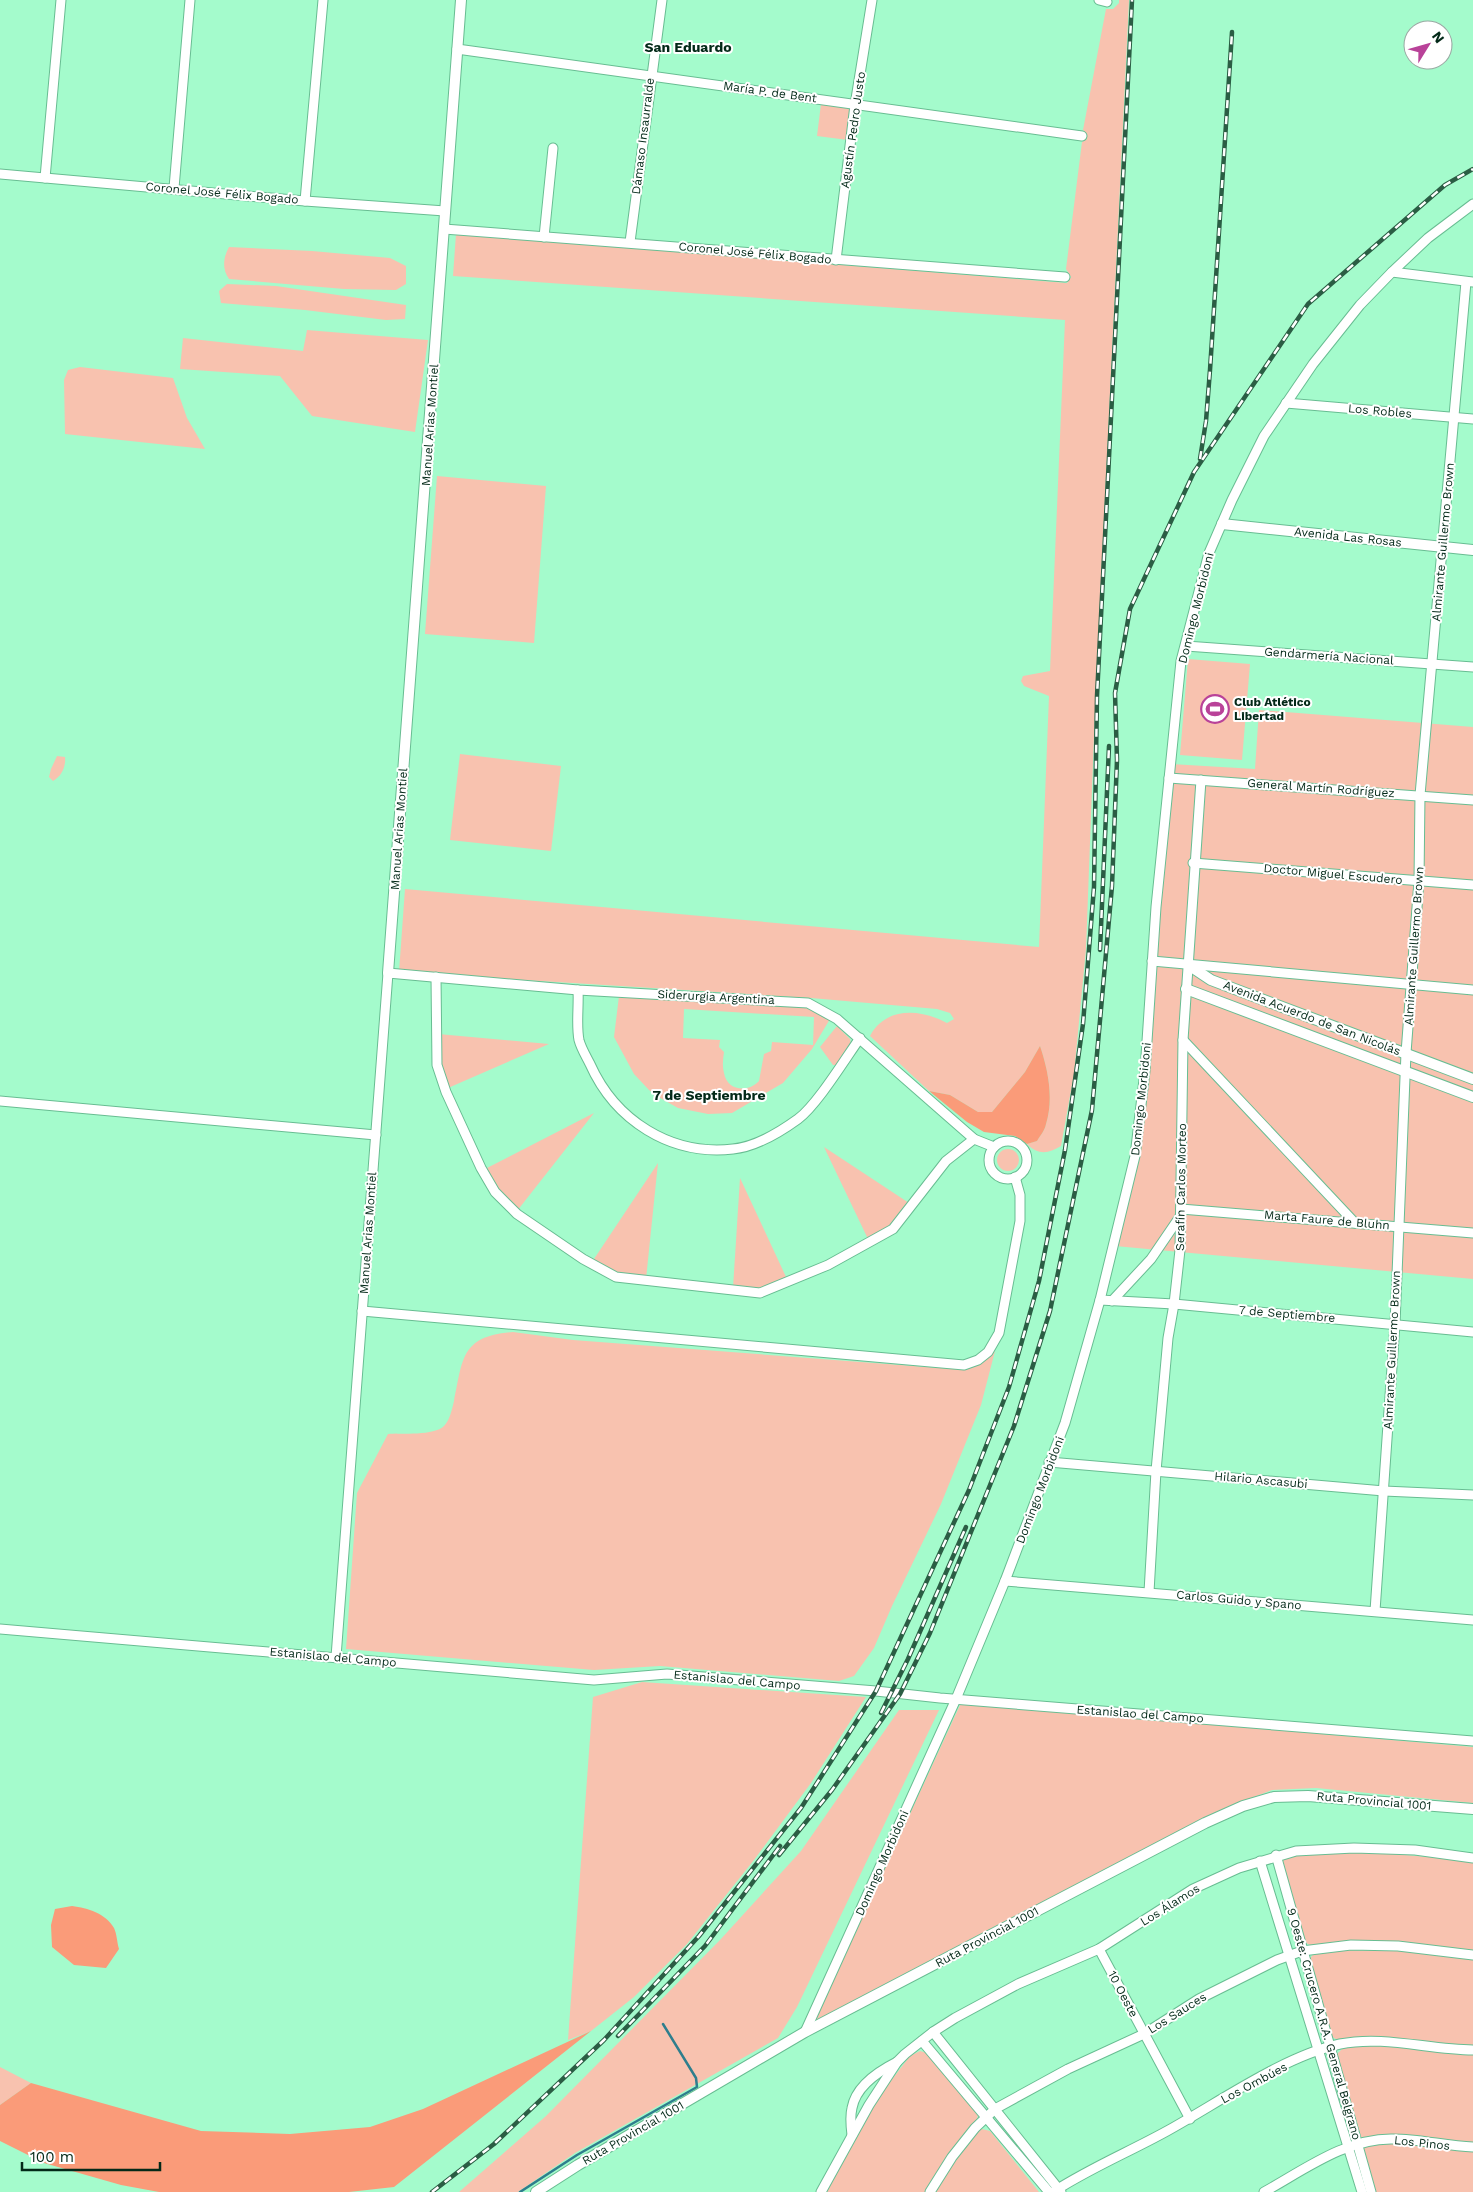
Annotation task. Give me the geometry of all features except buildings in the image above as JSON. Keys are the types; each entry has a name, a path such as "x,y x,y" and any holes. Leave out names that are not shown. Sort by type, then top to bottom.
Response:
{"street":[{"path":"44,178 61,0"},
{"path":"174,188 190,0"},
{"path":"305,201 323,0"},
{"name":"Manuel Arias Montiel","path":"336,1658 461,0"},
{"name":"Dámaso Insaurralde","path":"630,242 662,0"},
{"name":"Agustín Pedro Justo","path":"836,260 855,104 872,0"},
{"name":"María P. de Bent","path":"457,49 1082,136"},
{"path":"544,237 553,148"},
{"name":"Coronel José Félix Bogado","path":"0,174 305,201 445,211"},
{"name":"Domingo Morbidoni","path":"805,2032 956,1698 1005,1581 1065,1423 1100,1300 1135,1156 1145,1071 1152,961 1181,661 1209,553 1232,500 1264,436 1313,364 1360,305 1392,272 1428,238 1473,204"},
{"name":"Coronel José Félix Bogado","path":"444,230 630,242 1065,277"},
{"path":"1392,272 1470,282"},
{"name":"Almirante Guillermo Brown","path":"1375,1611 1395,1324 1406,1054 1419,881 1420,795 1454,418 1470,282"},
{"name":"Los Robles","path":"1286,403 1473,419"},
{"name":"Avenida Las Rosas","path":"1222,524 1473,550"},
{"name":"Gendarmería Nacional","path":"1186,646 1473,667"},
{"name":"General Martín Rodríguez","path":"1169,778 1473,800"},
{"name":"Serafín Carlos Morteo","path":"1148,1592 1156,1471 1168,1338 1180,1250 1183,1040 1193,863 1201,780"},
{"name":"Doctor Miguel Escudero","path":"1193,863 1473,885"},
{"name":"Avenida Acuerdo de San Nicolás","path":"1152,961 1187,964 1211,980 1473,1079"},
{"path":"1187,964 1473,990"},
{"name":"Siderurgia Argentina","path":"388,973 578,990 799,1001 822,1009 860,1038 974,1139 994,1148"},
{"path":"436,977 437,1065 446,1092 481,1168 495,1192 517,1214 583,1259 616,1277 760,1292 828,1264 892,1230 946,1162 974,1139"},
{"name":"Avenida Acuerdo de San Nicolás","path":"1186,989 1406,1070 1473,1097"},
{"path":"578,990 579,1040 593,1071 607,1095 626,1116 667,1140 702,1149 734,1149 770,1136 798,1119 821,1093 860,1038"},
{"path":"1183,1040 1355,1223"},
{"path":"0,1101 376,1135"},
{"path":"1009,1141 1023,1148 1027,1158 1020,1174 1015,1177 1002,1178 992,1169 990,1160 994,1148 998,1144 1009,1141"},
{"path":"362,1311 964,1365 978,1360 988,1352 999,1333 1020,1221 1020,1195 1015,1177"},
{"path":"1112,1301 1151,1259 1181,1212"},
{"name":"Marta Faure de Bluhn","path":"1181,1212 1398,1226 1473,1233"},
{"name":"7 de Septiembre","path":"1100,1300 1174,1304 1473,1332"},
{"name":"Hilario Ascasubi","path":"1049,1462 1384,1491 1473,1495"},
{"name":"Carlos Guido y Spano","path":"1005,1581 1473,1620"},
{"name":"Estanislao del Campo","path":"0,1629 594,1680 667,1674 1473,1741"},
{"name":"Ruta Provincial 1001","path":"536,2192 586,2160 805,2032 1205,1823 1243,1806 1274,1798 1308,1796 1473,1809"},
{"name":"Los Álamos","path":"852,2136 851,2109 869,2079 879,2071 897,2062 932,2032 1018,1984 1099,1949 1193,1889 1260,1860 1296,1851 1354,1848 1415,1850 1473,1858"},
{"name":"9 Oeste: Crucero A.R.A. General Belgrano","path":"1276,1856 1371,2192"},
{"name":"9 Oeste: Crucero A.R.A. General Belgrano","path":"1260,1860 1362,2192"},
{"name":"Los Sauces","path":"930,2192 952,2157 986,2116 995,2109 1068,2069 1144,2034 1199,1999 1289,1955 1302,1951 1351,1945 1473,1955"},
{"name":"10 Oeste","path":"1099,1949 1190,2119"},
{"path":"932,2032 995,2109 1058,2191"},
{"path":"922,2041 1049,2192"},
{"name":"Los Ombúes","path":"1058,2191 1085,2171 1148,2142 1246,2086 1318,2050 1342,2044 1374,2042 1473,2050"},
{"name":"Los Álamos","path":"821,2192 852,2136 897,2062"},
{"name":"Los Pinos","path":"1264,2192 1358,2143 1394,2139 1473,2147"}],"shaded area":[{"path":"1119,0 1129,0 1096,683 1086,949 1074,1074 1061,1146 1052,1151 1039,1152 1027,1144 1037,1141 1045,1128 1050,1104 1049,1084 1040,1046 1025,1072 992,1112 978,1112 950,1095 929,1091 870,1036 885,1019 895,1015 915,1013 937,1018 947,1023 954,1019 950,1013 937,1009 811,998 399,972 405,889 1039,947 1049,696 1024,686 1021,681 1023,676 1050,671 1065,320 453,276 456,234 1067,283 1071,277 1066,269 1082,142 1087,139 1086,133 1083,130 1106,9 1113,9 1119,3"},
{"path":"821,104 851,108 848,140 817,136"},
{"path":"229,247 312,251 390,258 406,266 406,284 396,290 344,289 229,279 224,263"},
{"path":"227,284 276,286 406,305 405,319 386,320 305,310 221,303 219,291"},
{"path":"307,330 428,340 415,432 312,416 280,376 180,369 183,338 303,351"},
{"path":"80,367 173,378 187,418 205,449 65,434 64,380 68,370"},
{"path":"437,476 546,486 534,643 425,634"},
{"name":"Club Atlético Libertad","path":"1188,659 1250,664 1242,760 1180,755"},
{"path":"1259,710 1473,727 1473,1279 1115,1246 1135,1156 1171,764 1255,769"},
{"path":"460,754 561,766 551,851 450,840"},
{"path":"57,756 65,757 65,764 61,774 53,781 49,777"},
{"path":"619,996 802,1007 816,1011 830,1019 812,1049 783,1083 732,1113 708,1114 678,1108 662,1099 649,1090 634,1074 614,1037","holes":["684,1009 814,1017 813,1045 772,1042 771,1051 764,1054 759,1081 754,1085 744,1088 733,1087 726,1079 723,1068 724,1052 719,1047 720,1040 683,1038"]},
{"path":"837,1026 850,1039 851,1045 836,1065 833,1065 820,1047"},
{"path":"438,1034 549,1044 448,1088 440,1064"},
{"path":"1040,1046 1048,1074 1050,1104 1044,1131 1037,1141 1027,1144 1015,1136 984,1132 967,1122 929,1091 950,1095 978,1112 992,1112 1025,1072"},
{"path":"594,1113 517,1211 497,1190 485,1169"},
{"path":"824,1147 909,1203 891,1227 868,1239"},
{"path":"1008,1149 1016,1152 1019,1160 1016,1168 1008,1171 1000,1168 997,1160 1000,1152"},
{"path":"658,1163 646,1279 616,1275 592,1262"},
{"path":"740,1178 787,1279 760,1289 733,1288"},
{"path":"513,1332 573,1340 966,1370 983,1362 995,1351 981,1405 941,1504 874,1648 854,1676 839,1681 660,1666 594,1670 346,1649 357,1493 388,1434 426,1433 444,1426 448,1421 467,1352 483,1338"},
{"path":"642,1682 866,1697 811,1783 754,1860 687,1944 634,1997 591,2031 568,2040 593,1697"},
{"path":"961,1703 1473,1747 1473,1803 1316,1788 1272,1790 1226,1808 1094,1875 813,2024"},
{"path":"899,1710 939,1710 797,2007 778,2038 575,2153 518,2192 459,2192 546,2116 720,1940 801,1851"},
{"path":"1319,1853 1383,1853 1473,1861 1473,1950 1426,1945 1312,1946 1304,1942 1281,1864 1286,1856"},
{"path":"72,1906 96,1912 114,1928 119,1949 106,1968 74,1965 52,1947 51,1925 55,1909"},
{"path":"1336,1950 1397,1951 1473,1959 1473,2047 1340,2041 1332,2037 1309,1960 1314,1953"},
{"path":"591,2031 394,2187 349,2192 159,2192 121,2185 44,2163 0,2141 0,2105 31,2083 201,2131 290,2134 370,2127 423,2109"},
{"path":"1381,2045 1454,2054 1473,2054 1473,2143 1396,2136 1361,2137 1336,2055 1344,2047"},
{"path":"920,2051 927,2053 978,2115 977,2119 960,2139 925,2192 827,2192 841,2161 883,2091 910,2056"},
{"path":"0,2067 31,2083 0,2105"},
{"path":"982,2129 990,2131 1039,2192 933,2192 973,2135"},
{"path":"1376,2143 1473,2150 1473,2192 1376,2192 1363,2147"}],"waterway":[{"path":"520,2192 577,2155 697,2087 696,2078 663,2024"}],"railway":[{"path":"432,2192 494,2144 604,2040 699,1936 801,1808 876,1691 969,1490 1009,1387 1039,1281 1065,1150 1083,1024 1094,887 1097,696 1132,0"},
{"path":"1200,459 1206,421 1210,370 1232,32"},
{"path":"779,1855 832,1790 900,1694 930,1633 1014,1426 1050,1311 1092,1110 1112,886 1117,760 1115,693 1130,609 1194,472 1308,304 1445,185 1473,169"},
{"path":"1100,950 1109,746"},
{"path":"881,1713 908,1659 966,1527"},
{"path":"618,2036 705,1946 780,1846"}],"place":[{"name":"Club Atlético Libertad","path":"1215,709"}],"district":[{"name":"San Eduardo","path":"688,47"},
{"name":"7 de Septiembre","path":"709,1095"}]}
